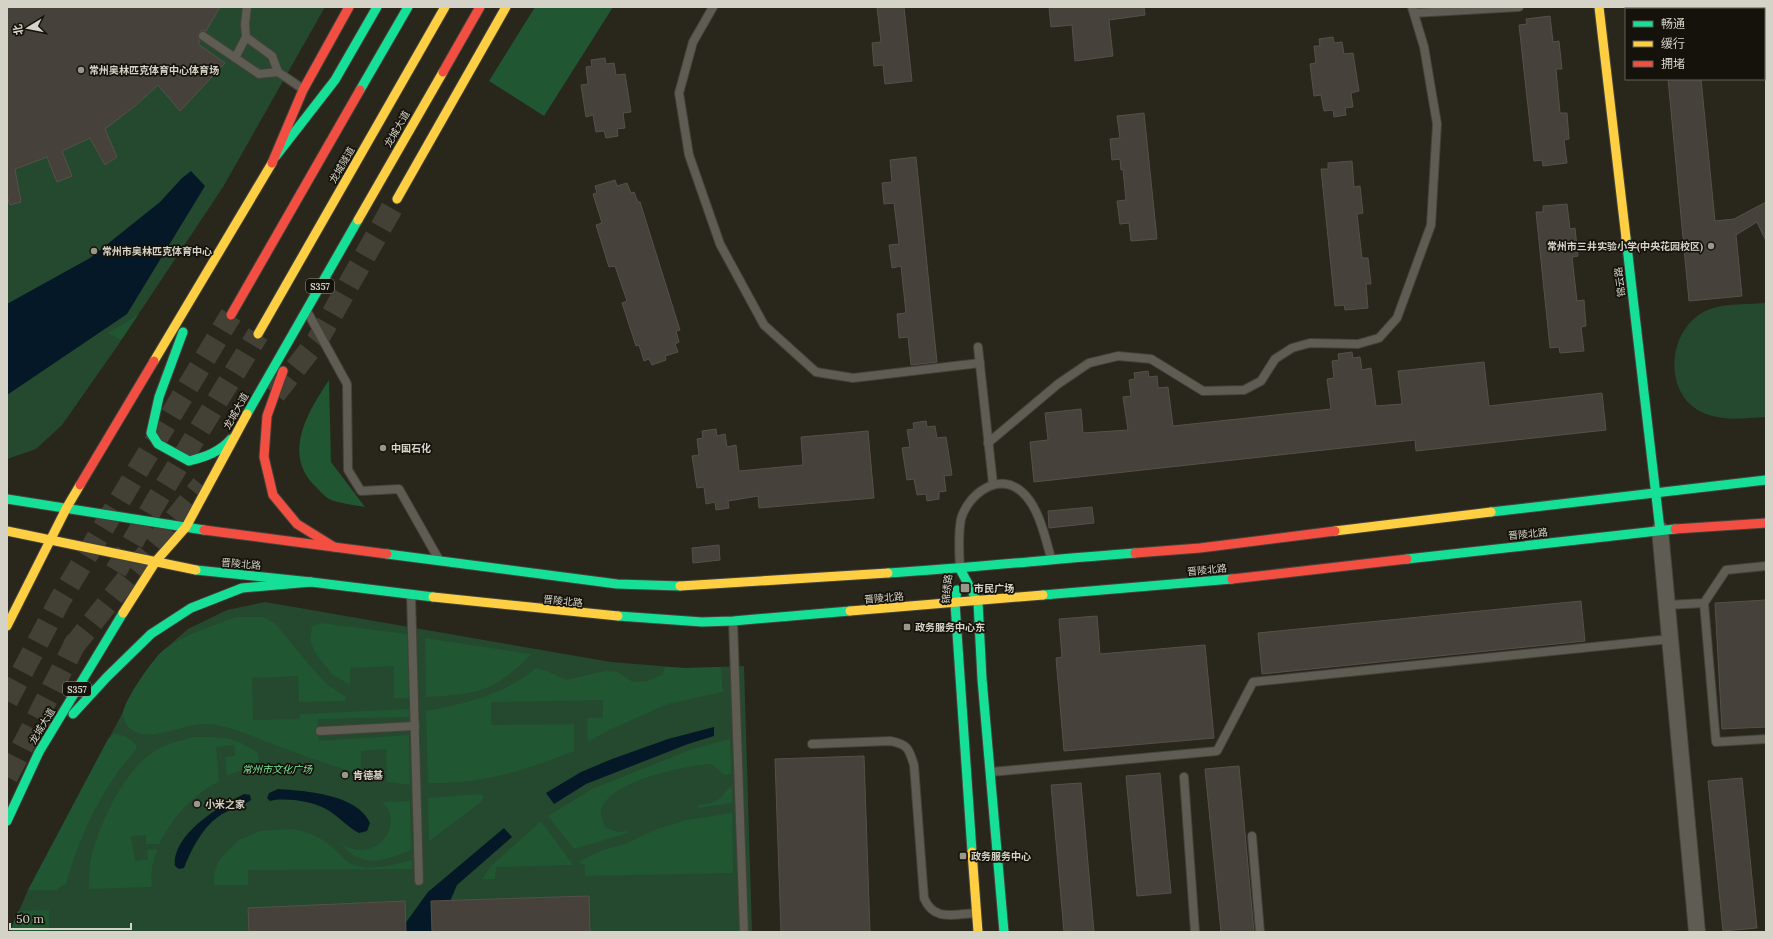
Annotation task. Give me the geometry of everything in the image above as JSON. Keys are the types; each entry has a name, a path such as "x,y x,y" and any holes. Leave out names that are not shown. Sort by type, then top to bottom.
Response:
{"main road":[{"path":"276,156 303,90 349,7"},
{"path":"7,626 66,507 276,156 335,80 377,7"},
{"path":"231,315 408,7"},
{"name":"龙城隧道","path":"258,334 445,7"},
{"name":"龙城大道","path":"7,821 39,752 131,600 156,562 186,527 238,430 480,7"},
{"path":"398,199 506,7"},
{"name":"锦云路","path":"1599,7 1660,530"},
{"path":"203,278 159,397 151,433 158,444 189,461 200,459 225,447 238,430"},
{"path":"301,319 267,416 264,457 273,495 297,524 334,547"},
{"path":"7,499 66,507 236,535 617,584 684,586 960,569 1052,559 1200,548 1655,492 1766,480"},
{"name":"晋陵北路","path":"7,531 204,572 311,582 411,595 597,615 702,622 733,621 978,602 1201,582 1660,530 1766,523"},
{"name":"锦绣路","path":"960,569 978,602 990,772 1004,932"},
{"name":"锦绣路","path":"960,569 955,603 978,932"},
{"path":"39,752 106,677 151,634 191,608 242,588 311,582"}],"street":[{"path":"1660,530 1697,932"}],"lane":[{"path":"235,58 246,37 245,24 247,7"},
{"path":"713,7 693,42 679,93 689,155 720,244 764,325 816,372 853,378 980,363"},
{"path":"988,443 1058,384 1089,363 1118,356 1151,359 1203,391 1244,390 1261,381 1275,359 1292,348 1310,343 1358,344 1379,338 1397,318 1431,225 1437,124 1424,47 1413,10 1519,7"},
{"path":"203,36 259,74 278,72"},
{"path":"246,37 272,56 278,72 303,90"},
{"path":"306,310 347,384 348,470 361,491 399,490 439,561"},
{"path":"978,347 993,484"},
{"path":"960,569 959,546 961,518 975,494 993,484 1007,484 1022,491 1035,511 1044,531 1052,559"},
{"path":"1766,566 1726,570 1704,603 1716,742 1766,739"},
{"path":"411,595 419,881"},
{"path":"1667,605 1704,603"},
{"path":"733,621 744,932"},
{"path":"990,772 1217,751 1253,682 1670,639"},
{"path":"320,730 415,726"},
{"path":"812,744 890,741 901,743 909,750 914,765 924,898 928,907 934,913 943,915 976,913"},
{"path":"1184,777 1195,932"},
{"path":"1252,836 1260,932"}],"green space":[{"name":"常州市奥林匹克体育中心","path":"7,7 325,7 223,187 116,348 62,425 36,449 7,459"},
{"path":"535,7 613,7 544,116 489,81"},
{"path":"1766,303 1766,417 1737,419 1723,418 1709,415 1694,408 1684,397 1677,383 1674,368 1680,338 1688,324 1707,310 1732,305"},
{"path":"138,315 121,340 108,333"},
{"path":"329,380 331,462 365,507 337,502 327,498 305,473 300,460 299,446 307,419 313,405"},
{"name":"常州市文化广场","path":"265,602 611,662 685,668 744,666 752,932 10,932 28,890 139,682 158,655 188,629 227,610"},
{"path":"236,617 263,617 275,623 310,666 328,685 346,697 345,701 299,702 298,676 252,678 253,720 300,719 300,714 409,709 410,717 318,719 319,741 409,735 410,785 387,782 386,749 361,751 361,774 312,759 243,733 213,724 198,725 158,734 139,733 130,729 123,717 125,706 141,679 160,654 181,639"},
{"path":"321,623 407,634 409,698 394,698 394,666 350,668 350,685 333,675 316,654 310,640 312,626"},
{"path":"425,638 531,654 522,664 499,682 487,688 464,694 426,697"},
{"path":"665,667 721,667 723,692 668,704 609,730 588,742 587,718 603,718 603,700 491,702 491,725 574,724 574,751 538,765 485,779 448,783 428,783 426,711 484,697 512,685 536,668 547,671 566,680 605,671 618,672 633,682 648,681 663,674"},
{"path":"114,734 129,738 136,745 136,749 121,767 93,813 80,841 66,884 56,890 28,890 108,739"},
{"path":"194,737 213,737 235,740 258,753 259,761 227,776 225,757 235,756 234,745 216,747 219,781 191,800 177,815 159,844 146,844 146,835 131,836 135,861 148,859 147,850 158,849 152,868 152,887 89,889 89,873 93,849 106,815 125,781 149,755 166,745"},
{"path":"730,739 731,774 724,775 712,764 700,765 666,772 647,778 614,793 604,803 601,815 602,820 605,827 617,832 627,831 628,833 574,849 548,816 592,789 692,749"},
{"path":"732,786 732,803 699,808 698,805 708,804 721,798"},
{"path":"480,794 484,797 481,802 429,841 428,798"},
{"path":"410,801 411,850 390,858 375,861 360,859 353,855 339,842 353,849 363,850 372,848 380,843 390,828 391,819 388,810 382,802"},
{"path":"732,813 733,873 585,876 585,865 581,864 579,861 603,850 625,844 657,829 686,820"},
{"path":"541,821 573,865 496,867 495,879 482,879 490,867"},
{"path":"292,829 318,837 348,862 355,865 371,868 412,860 412,869 248,870 248,885 214,885 214,873 220,859 239,840 260,831"},
{"path":"49,910 49,932 10,932 18,911"}],"water":[{"path":"191,171 205,186 127,314 7,395 7,304 90,258 160,202 182,178"},
{"path":"714,727 714,736 688,744 586,784 554,804 546,793 581,772 612,759 668,739"},
{"path":"278,789 316,793 343,800 363,813 370,823 367,831 359,833 325,808 310,803 293,800 270,801 267,798 269,793"},
{"path":"244,794 250,795 251,800 222,814 212,822 202,833 184,868 179,869 175,866 176,854 181,843 189,832 199,822"},
{"path":"504,828 512,837 457,885 445,913 443,932 399,932 428,892"}],"building":[{"name":"常州奥林匹克体育中心体育场","path":"7,7 220,7 206,31 200,31 198,36 200,41 198,44 225,63 180,111 158,85 135,106 105,129 117,157 105,165 90,138 62,151 72,176 57,182 47,157 15,169 21,202 10,205 7,196"},
{"path":"877,7 904,7 912,81 885,84 883,65 874,66 872,43 881,42"},
{"path":"1049,7 1144,7 1145,15 1109,20 1113,56 1075,61 1072,25 1051,27"},
{"path":"1550,16 1553,42 1559,41 1562,69 1556,69 1560,113 1567,113 1569,139 1564,140 1567,163 1543,166 1542,160 1534,161 1519,25 1527,24 1526,19"},
{"path":"1333,37 1334,43 1342,42 1344,54 1353,53 1359,91 1351,93 1353,107 1345,108 1346,115 1334,117 1333,110 1324,111 1321,95 1314,96 1310,64 1316,63 1314,46 1320,46 1319,39"},
{"path":"605,58 606,64 614,63 616,75 625,74 631,112 623,113 625,128 617,129 618,136 606,138 604,131 596,132 593,115 586,117 581,85 588,84 586,67 592,66 591,60"},
{"path":"1668,80 1701,80 1715,221 1734,219 1766,202 1766,241 1757,222 1736,235 1742,296 1689,301"},
{"path":"1144,113 1157,239 1131,241 1129,223 1120,224 1117,201 1126,200 1123,169 1121,170 1120,159 1112,160 1110,139 1120,138 1117,116"},
{"path":"916,157 937,362 911,365 908,337 899,338 897,314 906,313 901,266 892,268 889,245 899,244 894,203 884,204 882,183 892,182 890,160"},
{"path":"1352,161 1354,187 1360,186 1363,213 1357,214 1362,258 1368,258 1371,284 1366,284 1368,308 1345,310 1344,305 1335,306 1321,169 1328,169 1328,163"},
{"path":"615,180 617,186 627,183 631,193 634,192 638,202 640,202 680,330 676,331 679,342 675,344 678,352 665,356 666,360 652,365 649,359 644,361 639,345 636,346 622,303 627,301 615,266 609,267 596,225 602,223 593,194 597,193 595,186"},
{"path":"1567,204 1570,229 1575,228 1578,256 1572,257 1577,301 1584,300 1586,326 1581,327 1584,351 1560,353 1559,347 1550,348 1536,212 1543,212 1543,206"},
{"path":"1352,352 1353,358 1360,357 1362,370 1371,368 1376,406 1402,404 1398,371 1484,362 1489,406 1602,393 1606,430 1416,451 1415,440 1034,482 1030,442 1048,440 1045,413 1081,409 1083,433 1128,430 1123,397 1131,396 1129,380 1135,379 1134,373 1148,371 1149,377 1157,376 1158,388 1168,387 1173,426 1331,409 1327,379 1334,378 1332,361 1339,360 1338,354"},
{"path":"926,421 927,427 935,426 937,438 946,437 952,475 944,476 946,491 939,492 939,499 927,501 926,494 917,495 914,479 907,480 902,448 910,447 907,430 914,429 913,423"},
{"path":"716,429 717,436 725,434 727,447 736,445 739,471 803,465 801,437 868,431 874,498 759,508 758,496 728,501 729,508 716,510 715,502 706,504 704,487 697,488 692,456 699,455 697,439 703,438 702,431"},
{"path":"1092,507 1094,523 1049,528 1048,511"},
{"path":"719,545 720,560 693,563 692,548"},
{"path":"1766,600 1766,727 1722,729 1715,603"},
{"path":"1581,601 1585,641 1262,674 1258,633"},
{"path":"1097,616 1100,654 1205,645 1214,738 1064,751 1056,658 1062,657 1059,619"},
{"path":"864,756 870,932 781,932 775,759"},
{"path":"1239,766 1254,932 1221,932 1205,769"},
{"path":"1160,773 1171,893 1137,896 1126,776"},
{"path":"1742,778 1757,928 1723,931 1708,781"},
{"path":"1081,783 1094,932 1064,932 1051,785"},
{"path":"589,896 590,932 432,932 431,901"},
{"path":"405,901 406,932 249,932 248,908"}],"tunnel":[{"path":"275,394 317,341 397,199"},
{"path":"7,701 60,600 231,315"},
{"path":"116,571 155,503 258,334"},
{"path":"72,648 202,485"},
{"path":"7,777 79,636"}],"traffic: fast":[{"path":"276,156 335,80 377,7"},
{"path":"360,90 408,7"},
{"path":"247,414 358,220"},
{"path":"1626,238 1660,530"},
{"path":"183,332 159,397 151,433 158,444 189,461 212,453 227,444 231,439"},
{"path":"1491,512 1766,480"},
{"path":"7,499 204,530"},
{"path":"1407,559 1675,529"},
{"path":"888,573 1135,553"},
{"path":"387,554 617,584 680,586"},
{"path":"960,569 978,602 982,679 1004,932"},
{"path":"196,570 433,597"},
{"path":"1043,595 1232,579"},
{"path":"73,714 107,677 151,634 191,608 242,588 311,582"},
{"path":"957,590 955,603 972,852"},
{"path":"618,616 702,622 733,621 850,611"},
{"path":"7,821 39,752 123,613"}],"traffic: slow":[{"path":"258,334 445,7"},
{"path":"397,199 506,7"},
{"path":"1599,7 1626,238"},
{"path":"358,220 443,72"},
{"path":"154,361 272,163"},
{"path":"123,613 156,561 186,527 247,414"},
{"path":"7,626 67,507 80,485"},
{"path":"1335,531 1491,512"},
{"path":"7,531 196,570"},
{"path":"680,586 888,573"},
{"path":"850,611 1043,595"},
{"path":"433,597 618,616"},
{"path":"972,852 978,932"}],"traffic: jam":[{"path":"272,163 303,90 349,7"},
{"path":"443,72 480,7"},
{"path":"231,315 360,90"},
{"path":"80,485 154,361"},
{"path":"283,371 267,416 264,457 273,495 297,524 334,547"},
{"path":"1675,529 1766,523"},
{"path":"204,530 387,554"},
{"path":"1135,553 1200,548 1335,531"},
{"path":"1232,579 1407,559"}],"place":[{"name":"常州奥林匹克体育中心体育场","path":"81,70"},
{"name":"常州市三井实验小学(中央花园校区)","path":"1711,246"},
{"name":"常州市奥林匹克体育中心","path":"94,251"},
{"name":"中国石化","path":"383,448"},
{"name":"市民广场","path":"965,588"},
{"name":"政务服务中心东","path":"907,627"},
{"name":"肯德基","path":"345,775"},
{"name":"小米之家","path":"197,804"},
{"name":"政务服务中心","path":"963,856"}]}
